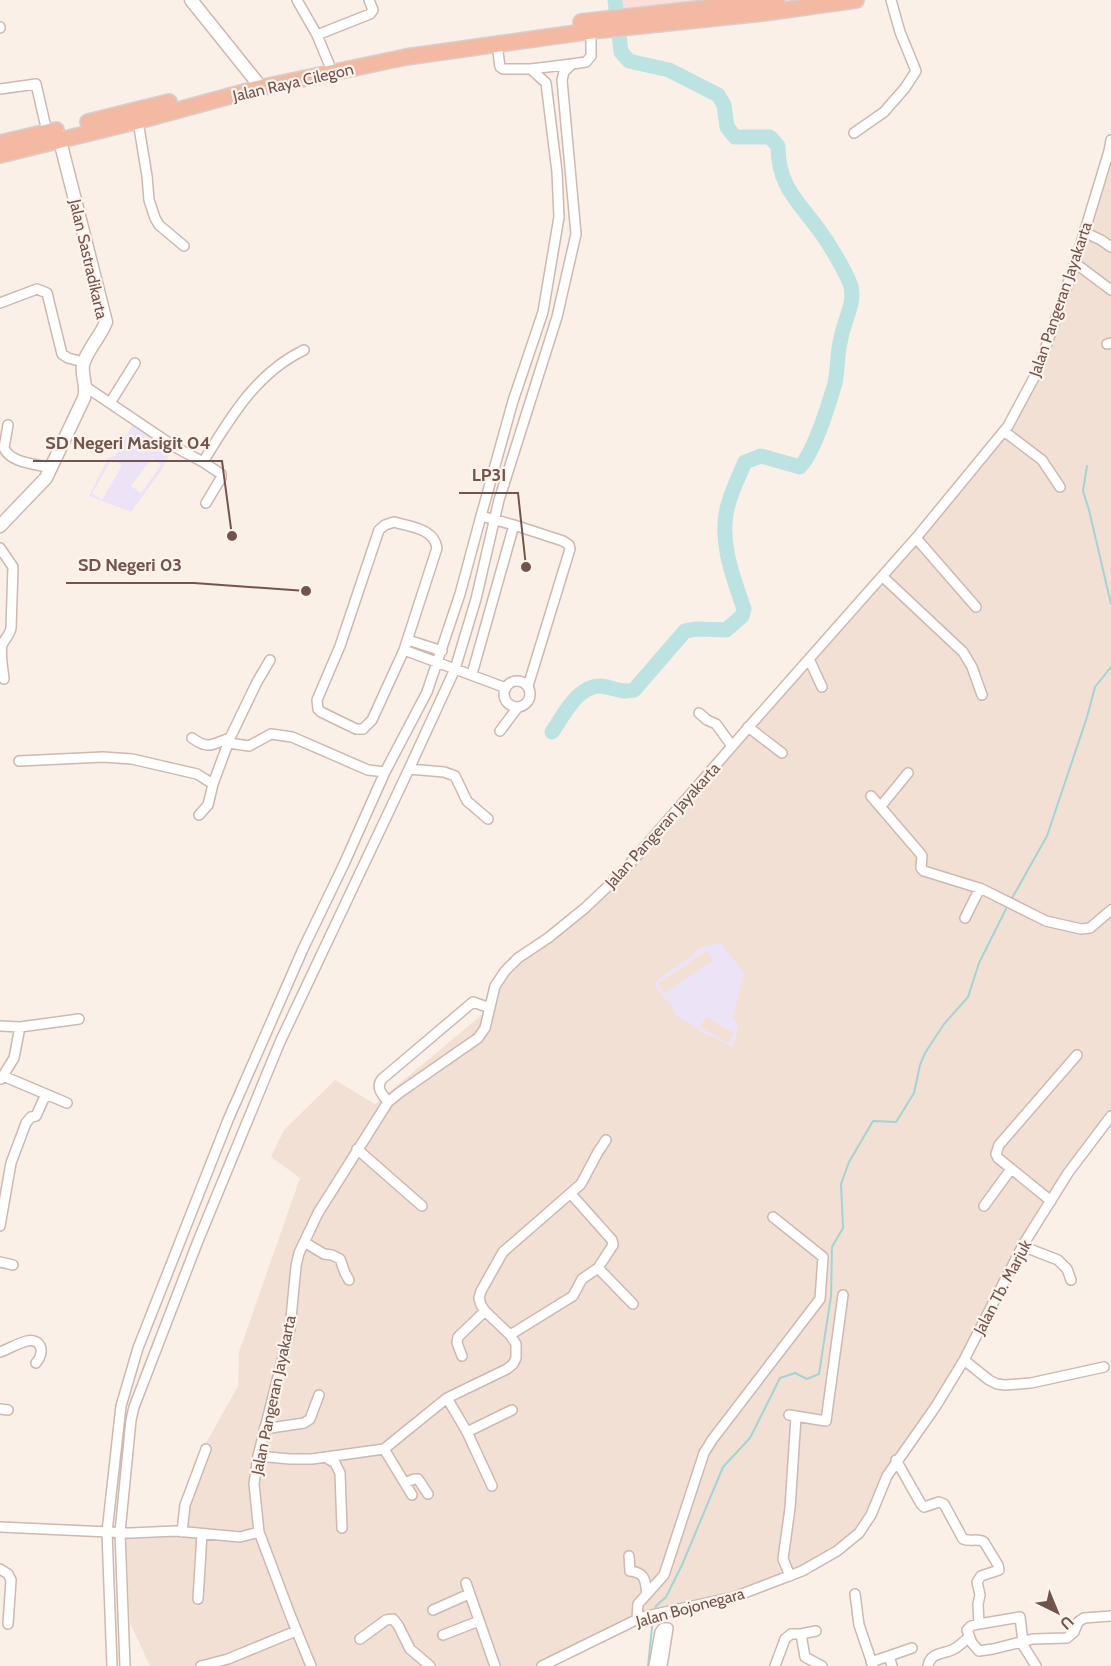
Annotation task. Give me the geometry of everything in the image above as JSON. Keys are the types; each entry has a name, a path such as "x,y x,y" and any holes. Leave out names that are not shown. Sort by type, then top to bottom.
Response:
{"highway":[{"path":"590,26 777,0"},
{"path":"616,23 763,13 856,0"},
{"name":"Jalan Raya Cilegon","path":"0,154 54,134 257,85 590,26"},
{"name":"Jalan Raya Cilegon","path":"0,143 138,121 329,64 409,47 590,26"}],"street":[{"path":"191,0 257,85"},
{"path":"297,0 329,64"},
{"path":"316,35 370,14 373,10 369,0"},
{"path":"854,133 884,112 916,71 900,32 891,0"},
{"path":"497,44 500,67 503,69 531,69 586,62 591,56 590,26"},
{"path":"125,1666 120,1532 134,1407 198,1241 277,1049 454,669 476,599 499,500 557,317 576,234 562,80 564,72 572,64"},
{"path":"112,1666 108,1532 121,1406 138,1348 214,1154 264,1038 386,772 427,692 460,594 513,401 543,312 559,217 557,172 546,82 531,69"},
{"path":"546,82 562,80"},
{"path":"0,89 36,84 54,134"},
{"path":"138,121 149,200 155,218 159,225 184,246"},
{"name":"Jalan Sastradikarta","path":"54,134 106,318 105,327 83,362"},
{"name":"Jalan Pangeran Jayakarta","path":"311,1666 259,1532 254,1484 264,1430 290,1329 296,1266 304,1242 318,1213 388,1102 478,1038 485,1028 495,986 505,971 518,958 548,938 585,908 621,874 916,538 1008,426 1037,372 1075,263 1111,140"},
{"path":"1084,232 1111,247"},
{"path":"1075,263 1111,290"},
{"path":"0,303 37,290 47,293 62,354 83,362 82,372 86,387 84,398 51,468 40,485 0,526"},
{"path":"203,462 243,400 283,361 304,350"},
{"path":"529,355 544,358"},
{"path":"110,402 135,363"},
{"path":"86,387 175,447 218,471 221,478 206,503"},
{"path":"8,425 4,448 8,455 15,459 51,468"},
{"path":"1003,432 1042,460 1060,487"},
{"path":"481,516 563,541 569,544 570,549 528,686 530,694 526,703 518,707 500,731"},
{"path":"394,522 431,535 437,548 404,650 368,726 356,729 318,709 318,695 339,646 379,530 384,525 394,522"},
{"path":"472,674 514,525"},
{"path":"478,528 491,532"},
{"path":"916,538 976,608"},
{"path":"0,548 13,567 11,627 1,653 4,679"},
{"path":"882,576 963,652 972,667 982,695"},
{"path":"408,640 442,651"},
{"path":"404,650 506,688"},
{"path":"809,659 822,687"},
{"path":"199,815 208,805 229,741 270,660"},
{"path":"518,707 510,704 505,697 506,688 512,682 521,681 528,686"},
{"path":"699,713 716,724 732,746"},
{"path":"748,727 782,753"},
{"path":"192,738 202,745 229,741 249,746 271,734 279,734 292,737 368,770 386,772"},
{"path":"19,761 103,757 132,759 197,774 213,784"},
{"path":"409,769 444,772 455,776 467,801 488,819"},
{"path":"881,806 908,773"},
{"path":"871,796 922,856 922,870 980,888 1046,921 1081,929 1090,928 1111,910"},
{"path":"965,918 980,888"},
{"path":"388,1102 379,1088 382,1079 473,1002 490,1008"},
{"path":"0,1026 20,1027 79,1019"},
{"path":"20,1027 14,1058 2,1079 68,1103"},
{"path":"264,1038 277,1049"},
{"path":"1051,1201 996,1154 1077,1055"},
{"path":"0,1226 11,1163 26,1123 31,1117 36,1116 46,1094"},
{"name":"Jalan Tb. Marjuk","path":"896,1460 936,1406 964,1360 1022,1246 1068,1173 1111,1116"},
{"path":"258,1456 290,1459 384,1449 447,1398 513,1364 517,1348 510,1335 485,1311 479,1298 481,1291 503,1252 581,1184 606,1140"},
{"path":"357,1149 422,1206"},
{"path":"984,1206 1011,1169"},
{"path":"510,1335 569,1299 577,1290 582,1279 598,1268 613,1245 612,1240 571,1194"},
{"path":"639,1618 638,1604 664,1575 704,1453 820,1299 823,1257 773,1217"},
{"path":"304,1242 324,1254 340,1259 349,1280"},
{"path":"1022,1246 1058,1260 1067,1269 1071,1280"},
{"path":"0,1262 13,1265"},
{"path":"598,1268 633,1305"},
{"path":"790,1576 783,1558 790,1508 792,1416 826,1421 843,1294"},
{"path":"462,1356 457,1342 458,1337 485,1311"},
{"path":"0,1353 27,1341 34,1341 42,1351 36,1363"},
{"path":"964,1360 989,1380 1005,1385 1031,1383 1104,1366"},
{"path":"264,1430 310,1419 319,1395"},
{"path":"447,1398 467,1432 492,1486"},
{"path":"467,1432 512,1410"},
{"path":"182,1532 185,1505 206,1449"},
{"path":"384,1449 412,1495"},
{"path":"325,1457 335,1463 340,1473 342,1528"},
{"path":"896,1460 921,1504 924,1507 939,1502 944,1504 963,1539 984,1542 998,1565 999,1570 981,1576 977,1581 980,1595 979,1624"},
{"name":"Jalan Bojonegara","path":"542,1666 639,1618 734,1597 802,1571 837,1551 864,1526 896,1460"},
{"path":"405,1484 418,1479 428,1494"},
{"path":"0,1527 130,1533 182,1532 240,1537 259,1532"},
{"path":"198,1599 202,1533"},
{"path":"629,1556 630,1571 638,1572 644,1578 647,1594"},
{"path":"0,1569 8,1574 11,1580 8,1624"},
{"path":"466,1583 495,1666"},
{"path":"433,1610 469,1594"},
{"path":"855,1594 859,1625 872,1664 912,1648"},
{"path":"1036,1666 1022,1642 1020,1617 969,1627 969,1637 979,1651 993,1649 1022,1642 1041,1638 1067,1638 1074,1632 1078,1622 1084,1618 1111,1616 1111,1622"},
{"path":"360,1639 386,1620 393,1619 410,1649 428,1664"},
{"path":"442,1635 479,1621"},
{"path":"654,1666 660,1632 663,1628 668,1628 662,1666"},
{"path":"201,1666 228,1659 296,1631"},
{"path":"775,1666 785,1639 791,1634 816,1631"},
{"path":"801,1634 805,1657 818,1665"},
{"path":"928,1666 929,1659 933,1656 952,1650 969,1637"},
{"path":"889,1656 892,1666"},
{"path":"416,1666 428,1664"}],"shaded area":[{"path":"613,0 723,0 612,13"},
{"path":"1111,140 1111,1116 1023,1245 964,1360 896,1460 871,1515 837,1551 734,1597 642,1617 542,1666 150,1666 130,1623 126,1536 179,1536 182,1506 205,1445 238,1386 239,1352 300,1178 271,1157 284,1130 335,1080 375,1104 490,1008 505,971 621,874 1008,426 1037,372"},
{"path":"136,418 173,446 161,471 131,512 89,496 108,458 115,456","holes":["152,458 161,465 141,493 131,486","112,459 122,465 102,500 92,493"]},
{"path":"721,943 744,973 733,1017 738,1026 733,1047 675,1015 672,1006 654,983 704,946","holes":["706,951 713,960 664,993 658,984","706,1017 734,1033 728,1043 700,1027"]}],"waterway":[{"path":"552,732 572,702 586,690 602,686 621,691 634,690 685,631 726,630 742,616 744,609 731,571 726,544 725,518 728,505 745,462 761,456 800,467 811,450 835,383 840,344 852,295 849,281 835,255 785,182 781,172 778,146 770,137 735,137 727,127 724,105 718,95 669,70 629,61 621,52 615,0"},
{"path":"1087,466 1083,491 1111,604"},
{"path":"1011,900 1047,836 1095,687 1111,667"},
{"path":"655,1610 656,1606 666,1597 682,1565 723,1467 750,1438 780,1378 795,1373 807,1379 819,1374 831,1296 832,1247 843,1228 841,1184 849,1162 873,1121 896,1122 914,1093 925,1053 944,1024 968,997 979,963 1008,905"},
{"path":"648,1666 653,1618"}],"place":[{"name":"SD Negeri Masigit 04","path":"232,536"},
{"name":"LP3I","path":"526,567"},
{"name":"SD Negeri 03","path":"306,591"}]}
